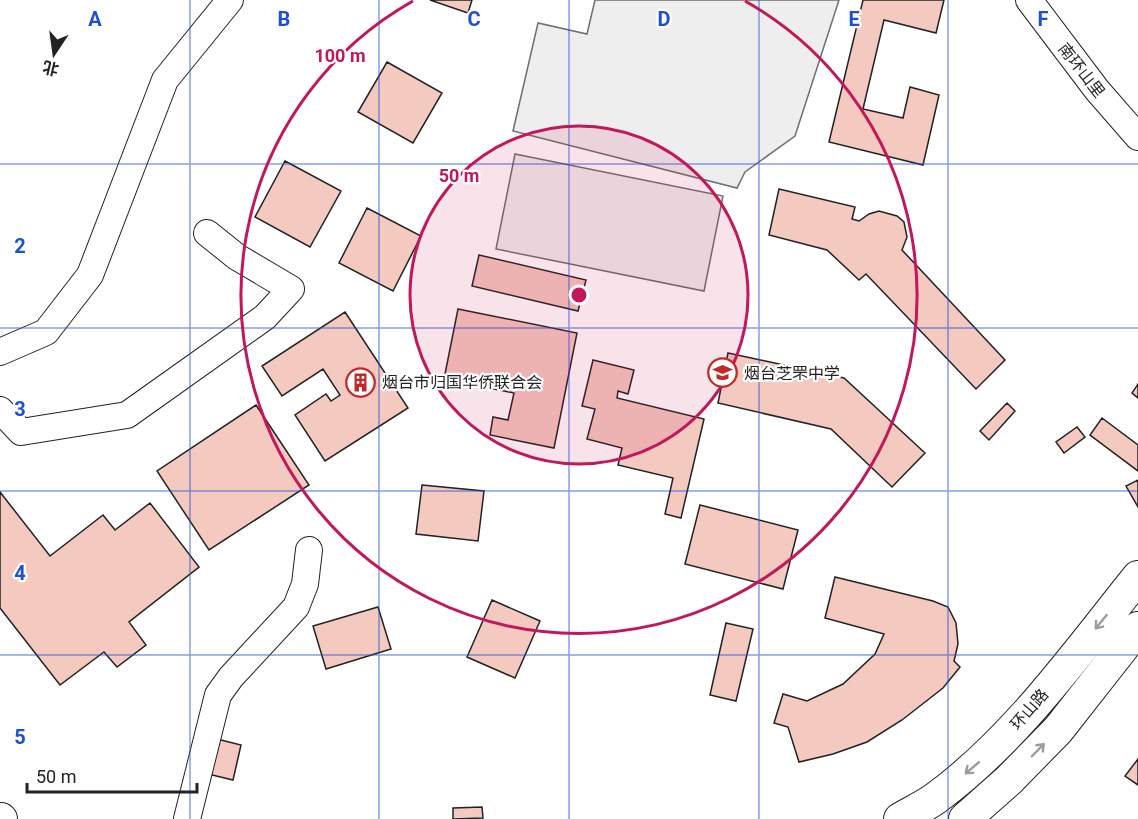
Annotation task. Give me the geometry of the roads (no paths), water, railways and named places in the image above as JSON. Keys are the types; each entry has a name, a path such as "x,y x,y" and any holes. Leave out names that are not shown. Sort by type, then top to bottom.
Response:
{"main road":[{"name":"环山路","path":"900,819 935,799 986,756 1033,706 1138,577"},
{"name":"环山路","path":"965,819 1009,780 1058,730 1138,628"}],"street":[{"path":"0,352 46,332 90,275 165,80 230,0"},
{"name":"南环山里","path":"1029,0 1097,90 1138,137"},
{"path":"0,410 21,432 128,415 265,317 291,289 237,256 207,233"},
{"path":"187,819 218,695 231,677 296,607 305,584 309,550"}],"place":[{"name":"烟台芝罘中学","path":"723,373"},
{"name":"烟台市归国华侨联合会","path":"361,382"}]}
